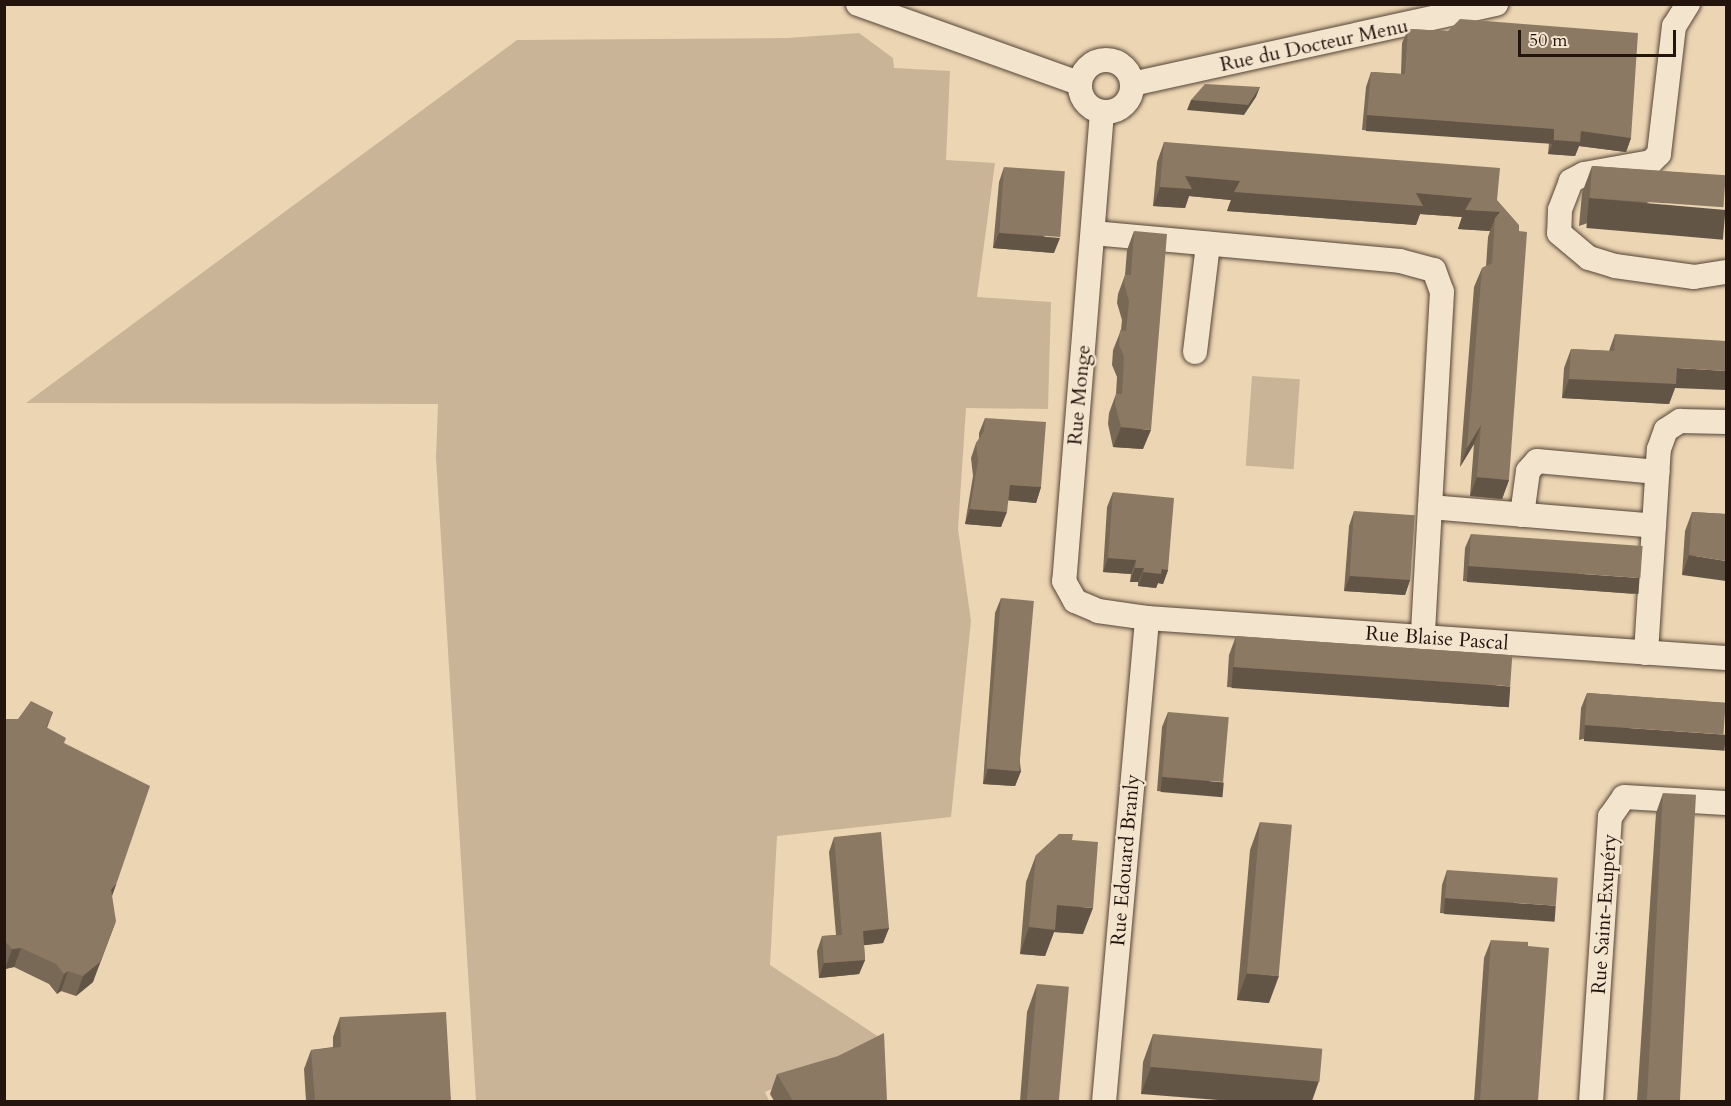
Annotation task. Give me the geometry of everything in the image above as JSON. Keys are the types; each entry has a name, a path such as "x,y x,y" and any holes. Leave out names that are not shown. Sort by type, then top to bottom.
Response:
{"street":[{"path":"858,4 1079,83"},
{"name":"Rue du Docteur Menu","path":"1132,84 1496,4"},
{"path":"1688,4 1674,26 1659,154 1651,162 1584,174 1571,181 1560,210 1559,233 1589,258 1615,266 1695,277 1726,272"},
{"path":"1102,59 1119,63 1132,84 1124,105 1102,112 1088,105 1079,83 1086,67 1102,59"},
{"name":"Rue Monge","path":"1102,112 1064,581 1075,601 1098,611 1147,618"},
{"path":"1093,233 1400,261 1434,270 1442,292 1423,637"},
{"path":"1195,352 1208,244"},
{"path":"1646,653 1659,449 1666,430 1680,421 1726,422"},
{"path":"1522,515 1528,471 1537,461 1657,472"},
{"path":"1430,507 1654,526"},
{"name":"Rue Blaise Pascal","path":"1147,618 1726,658"},
{"name":"Rue Edouard Branly","path":"1104,1101 1147,618"},
{"name":"Rue Saint-Exupéry","path":"1591,1101 1610,817 1624,797 1726,803"}],"shaded area":[{"path":"859,33 893,58 894,68 950,71 946,160 995,163 977,297 1051,302 1048,409 966,408 958,529 971,621 951,817 777,836 770,965 885,1041 765,1092 769,1101 476,1101 436,458 438,404 26,403 517,40 787,38"},
{"path":"1252,376 1300,379 1294,469 1246,466"}],"building":[{"path":"1460,19 1638,33 1631,138 1581,131 1580,142 1554,140 1554,129 1367,115 1371,72 1405,74 1408,29 1448,31"},
{"path":"1205,84 1260,87 1248,105 1191,100"},
{"path":"1164,142 1500,168 1497,200 1519,225 1519,231 1527,232 1509,480 1477,477 1481,425 1467,448 1482,268 1492,263 1495,218 1501,212 1465,210 1472,198 1416,193 1423,206 1234,192 1240,181 1185,176 1192,189 1160,187"},
{"path":"1592,166 1726,175 1723,207 1590,198"},
{"path":"1004,167 1065,171 1060,237 999,233"},
{"path":"1134,231 1167,234 1151,430 1121,427 1115,404 1116,394 1122,394 1124,357 1119,345 1120,330 1126,331 1129,301 1124,283 1125,275 1131,275"},
{"path":"1615,334 1726,341 1726,371 1677,368 1676,384 1569,379 1571,349 1614,351"},
{"path":"985,418 1046,422 1041,487 1010,485 1007,512 970,509 978,461 976,443 984,431"},
{"path":"1113,492 1174,498 1168,570 1162,569 1161,574 1143,572 1144,568 1135,568 1136,560 1108,558"},
{"path":"1354,511 1415,515 1410,580 1349,576"},
{"path":"1692,512 1726,514 1726,561 1689,555"},
{"path":"1471,534 1643,546 1640,578 1469,566"},
{"path":"1001,598 1034,601 1019,771 986,768"},
{"path":"1236,636 1512,655 1510,686 1234,667"},
{"path":"1587,693 1726,703 1723,735 1585,725"},
{"path":"31,701 53,712 46,727 66,738 64,743 150,786 117,882 111,889 116,921 100,962 83,976 68,971 64,974 56,964 21,948 12,949 4,940 4,719 18,719"},
{"path":"1168,712 1229,717 1223,782 1162,777"},
{"path":"1663,793 1696,795 1680,1102 1647,1102"},
{"path":"1260,822 1292,825 1279,976 1247,973"},
{"path":"881,832 889,928 863,931 865,960 824,963 822,936 842,935 834,837"},
{"path":"1059,834 1073,834 1072,840 1098,842 1093,908 1057,905 1055,930 1029,927 1036,855"},
{"path":"1447,870 1558,878 1556,906 1445,898"},
{"path":"1491,940 1528,942 1528,946 1549,948 1538,1101 1480,1101"},
{"path":"1037,984 1069,987 1059,1102 1027,1101"},
{"path":"446,1012 451,1101 315,1101 311,1050 341,1047 340,1017"},
{"path":"884,1033 887,1101 793,1101 777,1074 838,1056"},
{"path":"1153,1034 1322,1049 1319,1082 1150,1067"}]}
